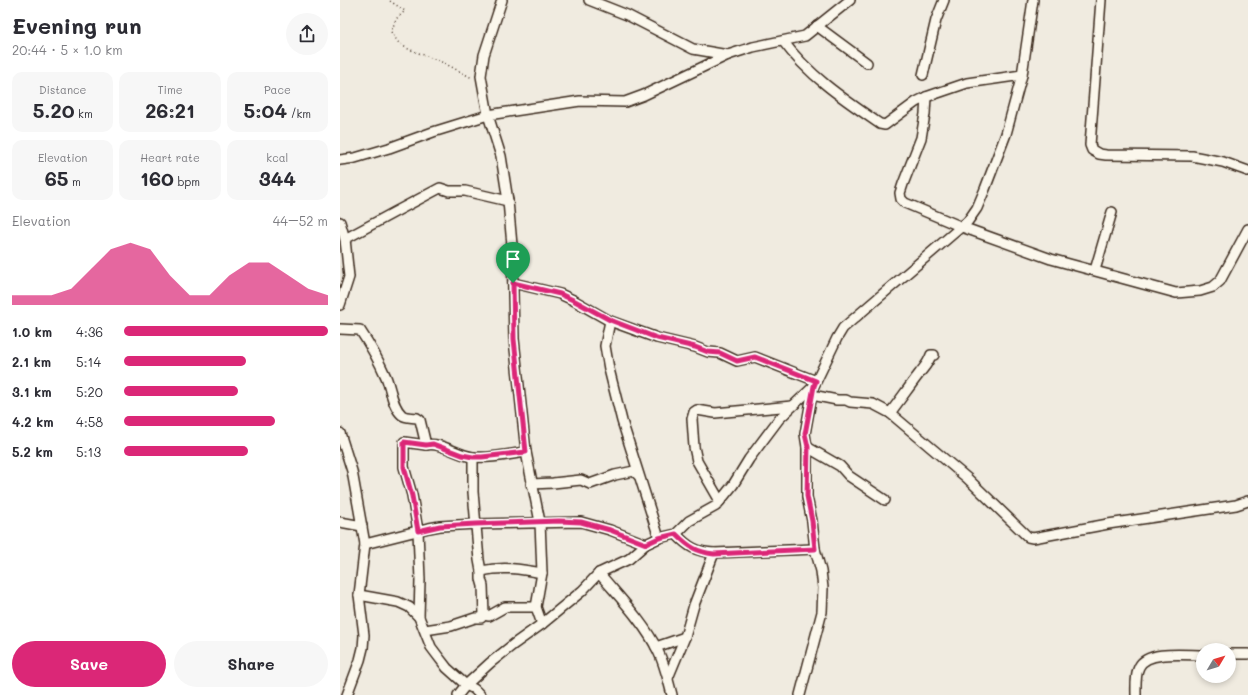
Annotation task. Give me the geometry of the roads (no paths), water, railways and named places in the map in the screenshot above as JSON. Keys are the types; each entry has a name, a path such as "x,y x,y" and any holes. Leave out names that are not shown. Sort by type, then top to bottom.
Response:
{"street":[{"path":"502,0 484,55 481,76 488,115 501,156 508,201 512,245 514,339 526,452 531,484 540,522 542,573 536,607 542,624"},
{"path":"589,0 627,15 693,49 728,55"},
{"path":"340,160 355,158 389,148 433,132 488,115 580,101 626,102 728,55 753,47 805,36 850,0"},
{"path":"923,75 936,20 944,0"},
{"path":"800,695 822,612 823,588 821,571 815,549 812,521 807,496 808,447 805,434 814,387 843,328 920,261 962,227 977,208 1006,134 1022,75 1033,0"},
{"path":"1101,0 1090,145 1092,150 1099,154 1106,155 1192,156 1223,162 1248,171"},
{"path":"817,26 867,63"},
{"path":"783,41 794,56 810,72 836,93 880,124 885,125 916,102 926,97 967,83 1022,75"},
{"path":"926,97 921,138 903,184 900,199 905,203 962,227 1051,259 1176,293 1200,291 1213,287 1220,281 1248,228"},
{"path":"346,239 440,188 449,191 465,191 508,201"},
{"path":"1094,270 1112,212"},
{"path":"340,222 346,239 349,277 340,304"},
{"path":"513,283 560,294 610,320 657,338 695,347 708,352 720,353 737,361 755,357 836,400 873,404 890,412 967,478 1028,536 1033,538 1108,524 1236,505 1248,501"},
{"path":"610,320 606,331 606,352 622,421 659,538"},
{"path":"340,329 360,330 386,376 391,388 394,403 403,415 420,420 426,445"},
{"path":"890,412 912,385 919,373 928,364 931,356 934,355"},
{"path":"458,695 466,685 514,644 542,624 582,591 599,573 629,559 646,544 659,538 676,534 689,521 716,506 734,485 749,459 779,419 814,387"},
{"path":"720,501 697,461 694,447 692,419 694,412 697,410 715,413 792,406"},
{"path":"340,433 352,471 365,544 359,595 364,635 363,648 360,660 345,692"},
{"path":"419,617 420,580 418,531 412,496 404,467 404,442 426,445 433,444 462,455 473,457 526,452"},
{"path":"808,447 840,466 849,476 885,500"},
{"path":"425,630 451,626 475,618 481,618 484,614 483,586 481,579 473,492 473,457"},
{"path":"531,484 581,480 590,484 615,475 634,471 638,475"},
{"path":"340,522 362,526"},
{"path":"365,544 440,526 540,522 581,522 610,530 646,544"},
{"path":"676,534 691,548 714,554 815,549"},
{"path":"668,678 685,637 694,605 714,554"},
{"path":"481,571 489,569 516,568 542,573"},
{"path":"599,573 635,617 656,647 665,666 672,695"},
{"path":"359,595 398,602 409,607 419,617 431,647 447,668 480,695"},
{"path":"484,614 489,616 506,607 536,607"},
{"path":"656,647 685,637"},
{"path":"1236,654 1248,654"},
{"path":"1136,695 1138,668 1143,661 1150,657 1163,655 1196,655"}]}
